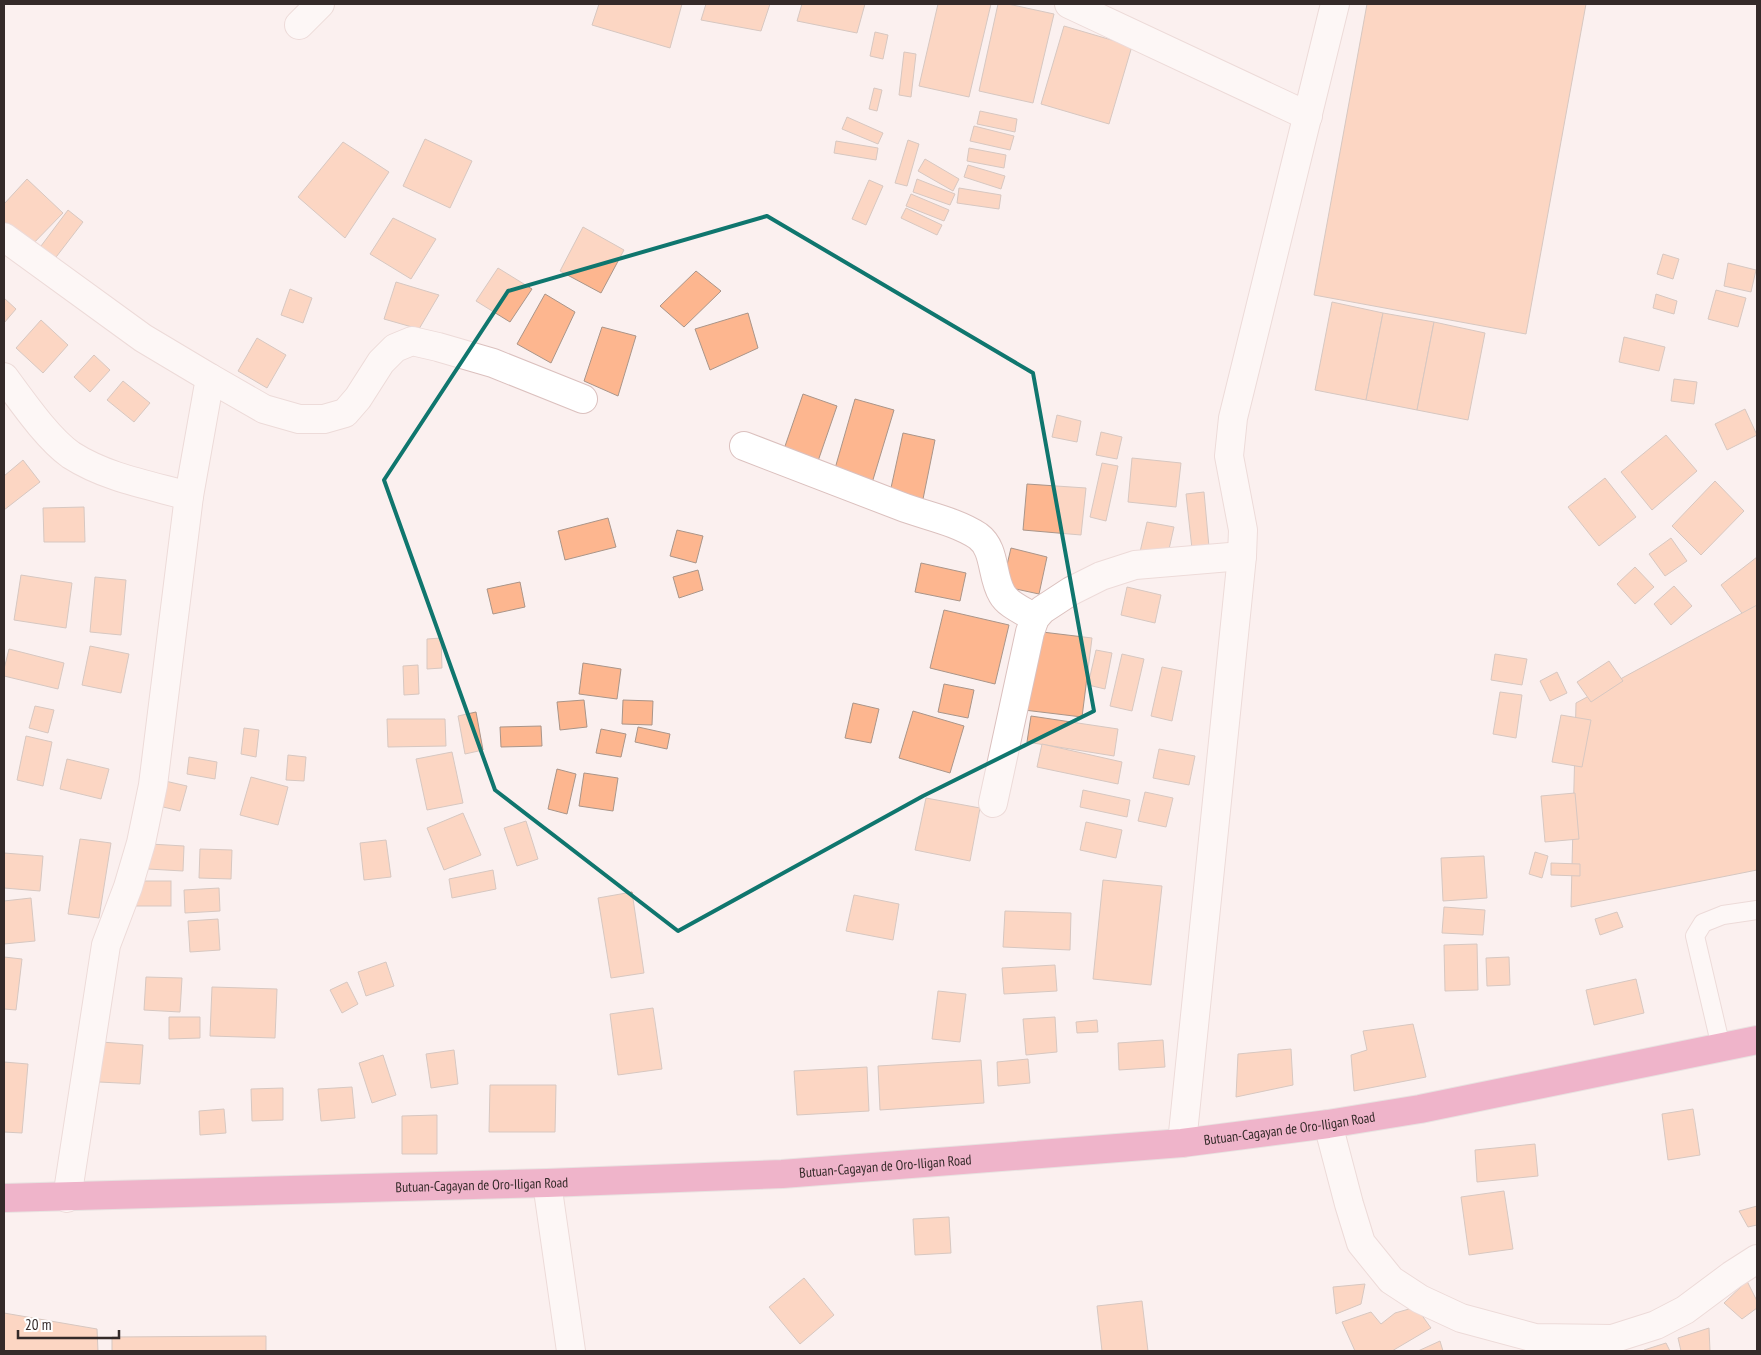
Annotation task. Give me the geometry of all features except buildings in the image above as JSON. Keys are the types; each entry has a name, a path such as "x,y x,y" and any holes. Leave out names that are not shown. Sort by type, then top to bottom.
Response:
{"highway":[{"name":"Butuan-Cagayan de Oro-Iligan Road","path":"4,1198 67,1198 782,1174 1182,1144 1420,1109 1757,1040"}],"street":[{"path":"299,25 320,4"},
{"path":"1069,4 1308,116"},
{"path":"1182,1144 1242,556 1243,530 1229,456 1233,418 1335,4"},
{"path":"4,236 143,338 264,409 299,419 324,419 345,414 358,398 381,362 395,348 412,342 438,347 493,363 584,399"},
{"path":"4,377 47,432 70,454 103,472 189,496"},
{"path":"67,1198 106,945 128,887 141,844 153,785 189,496 210,378"},
{"path":"744,446 958,526 978,537 987,544 994,578 1002,596 1035,618"},
{"path":"993,802 1030,632 1035,618 1042,610 1071,591 1102,576 1135,565 1242,556"},
{"path":"1328,1124 1361,1243 1391,1280 1420,1299 1461,1318 1535,1338 1612,1339 1656,1325 1685,1310 1757,1259"},
{"path":"547,1183 571,1351"}],"lane":[{"path":"1720,1047 1695,936 1703,923 1723,915 1757,910"}],"highlighted area":[{"path":"767,216 1033,373 1094,711 923,796 678,931 495,790 384,480 508,291"}]}
